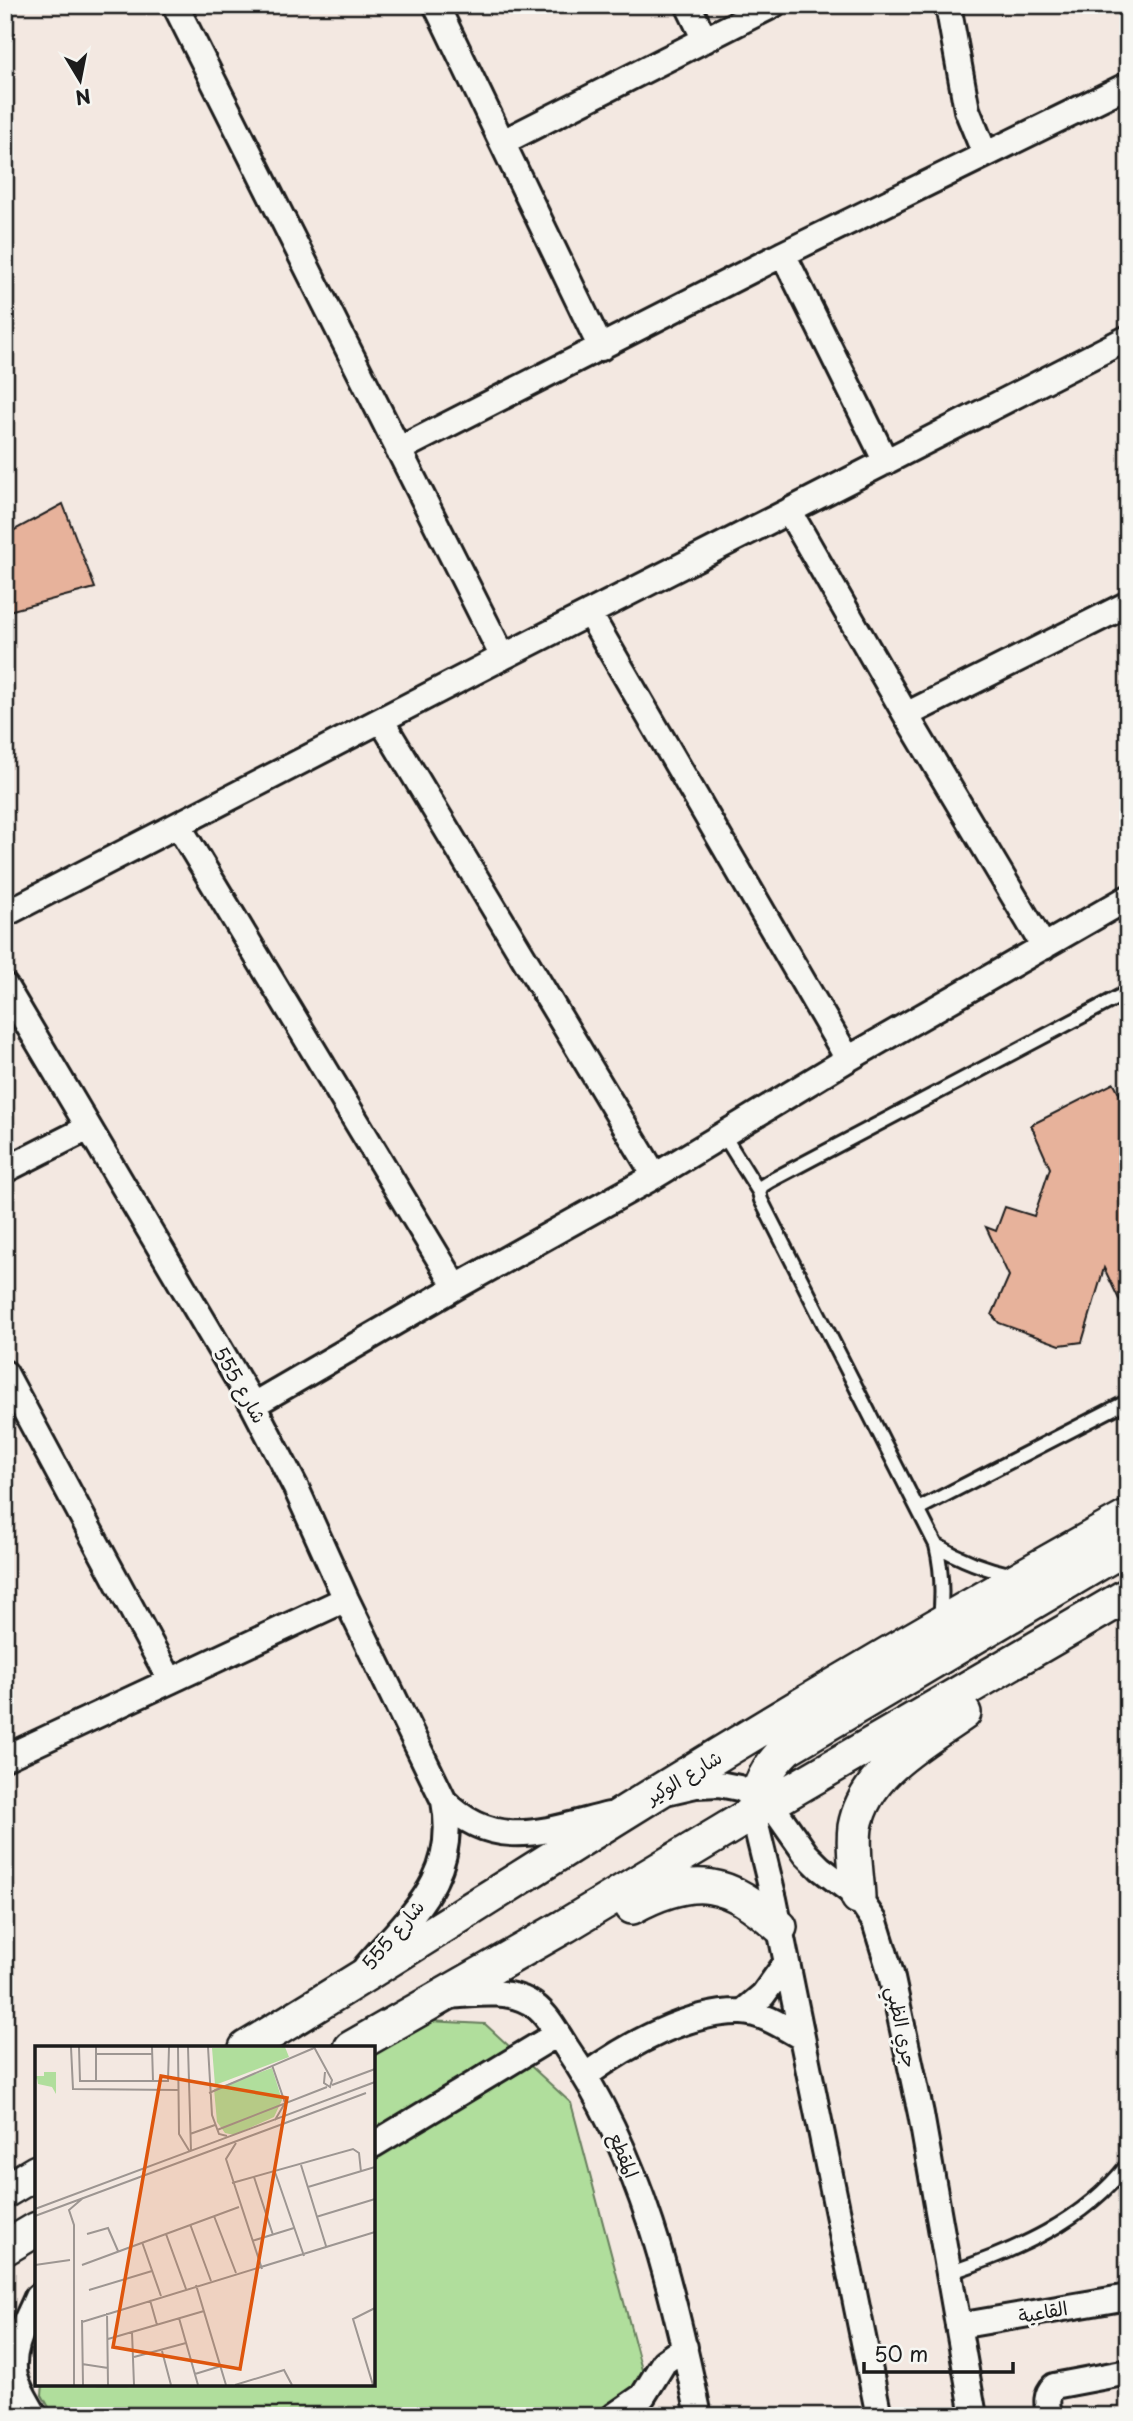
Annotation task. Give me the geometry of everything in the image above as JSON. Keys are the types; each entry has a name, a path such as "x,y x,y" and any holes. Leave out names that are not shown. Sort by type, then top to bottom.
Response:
{"main road":[{"name":"شارع الوكير","path":"249,2046 638,1805 939,1625 1128,1517"},
{"path":"759,1804 768,1769 787,1748 1128,1546"},
{"path":"355,2046 565,1926 759,1804 1128,1595"},
{"path":"858,1897 855,1828 859,1812 874,1786 893,1763 995,1690 1006,1666"},
{"path":"565,1926 582,1928 597,1925 666,1890 693,1885 715,1887 738,1895 780,1927"},
{"path":"5,2191 35,2173"},
{"path":"5,2248 35,2231"}],"street":[{"path":"175,5 503,657"},
{"path":"436,5 601,348"},
{"path":"688,5 705,40"},
{"path":"503,142 773,5"},
{"path":"948,5 967,110 985,153"},
{"path":"398,450 783,254 1128,85"},
{"path":"783,254 886,462"},
{"path":"5,914 1128,338"},
{"path":"789,511 905,715 1044,947"},
{"path":"905,715 1128,604"},
{"path":"589,613 848,1059"},
{"path":"381,720 655,1176"},
{"path":"178,825 456,1287"},
{"path":"253,1405 655,1176 848,1059 1128,898"},
{"name":"شارع 555","path":"5,986 253,1405 296,1488 346,1599 444,1801 447,1817 446,1848 438,1876 422,1901 351,1985"},
{"path":"5,1170 88,1128"},
{"path":"5,1373 170,1680"},
{"path":"5,1758 346,1599"},
{"path":"638,1805 674,1789 719,1784 739,1787 759,1804 786,1963 879,2416"},
{"name":"شارع 555","path":"444,1801 469,1822 484,1829 513,1835 535,1832 638,1805"},
{"name":"جري الظبي","path":"759,1804 820,1868 858,1897 875,1922 891,1974 924,2127 974,2416"},
{"path":"743,2012 763,1995 786,1963"},
{"name":"المقطع","path":"441,1997 499,1993 519,1997 536,2006 586,2075 611,2123 638,2191 671,2290 699,2416"},
{"path":"586,2075 614,2055 644,2039 676,2025 709,2017 743,2012 779,2025 801,2037"},
{"path":"374,2144 557,2034"},
{"name":"القاعية","path":"958,2326 1128,2297"},
{"path":"30,2407 10,2363 35,2302"},
{"path":"614,2416 643,2396 664,2362 685,2347"},
{"path":"10,2363 35,2348"},
{"path":"1049,2416 1046,2400 1055,2386 1128,2372"}],"lane":[{"path":"759,1192 762,1186 770,1181 1128,992"},
{"path":"723,1134 759,1192 936,1545 943,1593 939,1625"},
{"path":"918,1509 1128,1401"},
{"path":"936,1545 958,1559 985,1570 1021,1577"},
{"path":"949,2273 1016,2248 1074,2216 1101,2195 1128,2164"}],"green space":[{"path":"410,2020 485,2024 571,2103 646,2385 594,2416 54,2416 42,2395 43,2386 374,2386 374,2047"}],"building":[{"path":"63,504 95,588 5,612 5,535"},
{"path":"1114,1083 1128,1110 1128,1318 1104,1268 1082,1342 1060,1345 999,1323 992,1315 1009,1276 986,1227 996,1231 1005,1207 1034,1216 1050,1168 1031,1125"}]}
